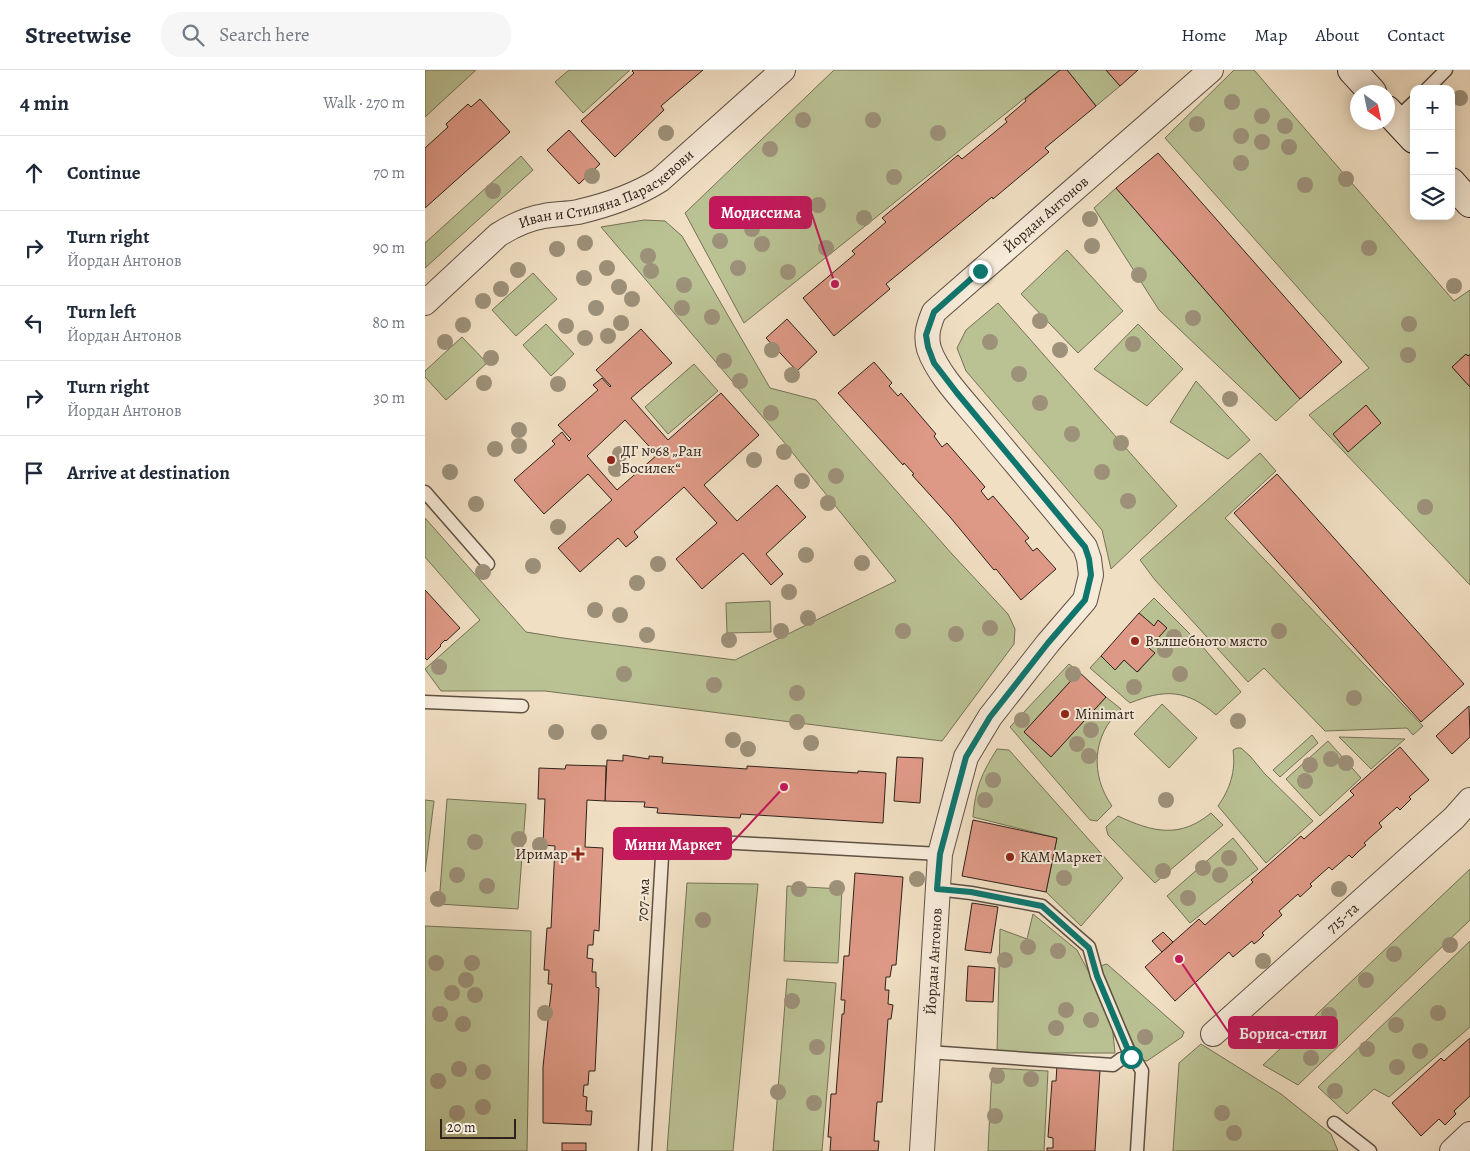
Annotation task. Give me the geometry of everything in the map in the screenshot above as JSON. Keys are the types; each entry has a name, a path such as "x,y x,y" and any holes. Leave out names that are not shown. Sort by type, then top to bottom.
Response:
{"street":[{"name":"Иван и Стиляна Параскевови","path":"425,303 498,235 511,227 539,217 575,212 612,203 642,192 660,180 783,70"},
{"name":"Йордан Антонов","path":"922,1151 940,854 966,757 995,710 1085,600 1091,575 1085,547 934,363 926,335 934,312 1211,70"},
{"path":"1352,70 1366,85"},
{"path":"1399,110 1410,131"},
{"path":"1455,186 1470,203"},
{"name":"715-та","path":"1213,1034 1454,818 1470,800"},
{"path":"1452,1151 1470,1134"}],"lane":[{"path":"1431,85 1446,70"},
{"path":"425,492 488,564"},
{"path":"425,702 522,706"},
{"name":"707-ма","path":"645,1151 663,839 940,854"},
{"path":"937,889 971,892 1042,906 1089,948 1097,976 1131,1057 1135,1059 1142,1071 1137,1151"},
{"path":"928,1052 1113,1065 1121,1059 1131,1057"},
{"path":"1334,1123 1370,1151"}],"green space":[{"path":"425,70 476,70 425,117"},
{"path":"569,70 630,70 583,113 555,82"},
{"path":"834,70 1060,70 744,323 685,213"},
{"path":"1067,70 1106,70 1120,86 1096,106"},
{"path":"1234,70 1254,70 1454,301 1470,290 1470,354 1468,356 1466,354 1452,367 1470,387 1470,585 1309,415 1369,368 1165,138"},
{"path":"521,156 533,170 425,268 425,243"},
{"path":"1116,188 1300,399 1276,421 1159,310 1094,208"},
{"path":"644,220 665,221 682,236 770,388 816,400 952,554 1008,614 1015,629 1014,644 942,741 545,691 441,691 425,669 480,620 425,557 425,518 526,632 563,638 735,660 896,581 783,441 601,227"},
{"path":"1067,250 1123,311 1078,353 1021,294"},
{"path":"533,273 557,299 516,336 492,310"},
{"path":"998,303 1177,506 1111,569 1102,530 966,371 957,348 966,330"},
{"path":"546,324 574,354 551,376 523,345"},
{"path":"1138,324 1183,369 1147,406 1094,369"},
{"path":"462,337 487,363 446,400 425,377 425,371"},
{"path":"694,364 718,391 668,434 645,407"},
{"path":"1196,381 1250,440 1228,459 1170,422"},
{"path":"1260,453 1276,471 1225,518 1423,726 1413,735 1407,728 1325,731 1264,668 1248,682 1155,580 1140,560"},
{"path":"1154,598 1202,646 1241,692 1216,715 1195,700 1175,694 1154,695 1130,703 1090,668 1101,656 1115,670 1124,660 1138,672 1154,653 1149,648 1167,628 1159,621 1154,626 1139,613"},
{"path":"770,601 771,632 727,633 726,603"},
{"path":"1069,664 1079,672 1024,732 1051,757 1106,697 1121,709 1111,719 1104,731 1097,756 1100,781 1112,806 1097,821 1090,820 1010,727"},
{"path":"1162,704 1197,738 1169,768 1134,734"},
{"path":"1312,735 1318,743 1280,777 1273,770"},
{"path":"1339,737 1405,739 1371,769"},
{"path":"1328,741 1361,778 1320,816 1286,779"},
{"path":"1241,748 1250,756 1264,773 1313,821 1266,863 1218,806 1231,780 1234,765 1233,750"},
{"path":"997,749 1009,750 1123,878 1081,926 1046,892 1057,838 973,817 975,798 980,781"},
{"path":"447,799 526,804 518,909 439,904"},
{"path":"425,800 434,801 425,872"},
{"path":"1211,813 1223,825 1155,883 1108,835 1106,827 1118,816 1130,822 1154,829 1177,830 1188,827"},
{"path":"1233,838 1258,869 1190,923 1167,896"},
{"path":"1470,869 1470,920 1298,1085 1263,1065"},
{"path":"687,883 758,884 733,1151 667,1151"},
{"path":"787,886 842,889 838,963 784,961"},
{"path":"1033,914 1077,950 1111,1014 1115,1053 997,1053 1000,929 1027,939"},
{"path":"425,926 531,931 527,1151 425,1151"},
{"path":"1470,941 1470,1027 1389,1097 1374,1089 1347,1114 1318,1087"},
{"path":"1107,964 1184,1032 1182,1037 1147,1061 1141,1060 1101,973 1100,968"},
{"path":"787,979 836,983 822,1151 773,1151"},
{"path":"1201,1044 1281,1094 1331,1134 1338,1151 1173,1151 1179,1063"},
{"path":"992,1068 1048,1071 1044,1151 988,1151"}],"building":[{"path":"633,70 703,70 661,106 664,110 615,157 581,121 634,73"},
{"path":"1060,70 1067,70 1096,106 1045,148 1049,152 886,284 890,289 834,336 803,298 855,254 852,251 886,222 882,218 958,155 962,159 1007,122 1005,119 1026,101 1025,99"},
{"path":"1106,70 1138,70 1120,86"},
{"path":"480,99 510,132 425,208 425,148 448,127 446,124 468,104 471,107"},
{"path":"569,130 600,164 579,184 547,150"},
{"path":"1158,153 1342,362 1300,399 1116,188"},
{"path":"787,319 817,352 797,371 766,338"},
{"path":"641,329 672,363 631,398 668,440 721,393 759,435 704,485 737,521 777,485 806,517 766,554 783,574 771,585 743,553 702,589 676,559 717,523 684,487 634,532 638,537 626,547 618,538 580,572 558,548 612,500 588,474 544,514 514,480 555,444 552,441 562,432 569,441 571,439 558,425 598,390 593,385 602,378 611,386 596,370","holes":["625,420 657,455 617,490 587,456"]},
{"path":"1466,354 1468,356 1470,354 1470,387 1452,367"},
{"path":"874,362 892,383 889,386 898,396 901,393 936,434 934,436 942,447 947,443 985,487 981,491 988,500 993,496 1029,538 1025,541 1033,551 1037,548 1056,569 1021,600 996,569 994,570 912,475 914,474 904,463 903,465 838,393"},
{"path":"1366,405 1381,423 1348,452 1333,434"},
{"path":"1277,474 1464,684 1421,722 1234,513"},
{"path":"425,590 460,628 445,640 427,660 425,658"},
{"name":"Вълшебното място","path":"1139,613 1154,626 1158,620 1167,628 1149,648 1155,653 1137,672 1124,660 1115,670 1101,656"},
{"name":"Minimart","path":"1079,672 1106,697 1051,757 1024,732"},
{"path":"1469,706 1470,737 1452,754 1436,736"},
{"path":"1400,747 1429,780 1409,797 1411,799 1400,810 1397,807 1379,823 1382,827 1364,843 1366,845 1352,858 1349,855 1332,870 1329,867 1310,884 1312,886 1300,897 1298,894 1279,911 1282,915 1262,933 1264,935 1259,940 1254,944 1252,941 1233,957 1229,952 1175,1001 1145,967 1199,919 1205,925 1253,882 1251,880 1301,836 1304,839 1354,795 1350,791"},
{"path":"623,755 649,759 649,756 663,757 662,763 747,769 747,766 886,773 883,823 741,814 740,818 657,813 658,808 644,807 645,802 605,801 607,760 623,761"},
{"path":"897,757 923,758 920,803 894,801"},
{"path":"566,765 606,766 605,801 587,800 585,847 603,848 599,931 594,930 593,945 588,945 587,958 593,959 592,972 596,972 596,987 599,988 595,1071 589,1071 588,1085 584,1085 583,1096 587,1097 586,1111 592,1111 591,1125 543,1123 543,1067 552,984 548,984 549,970 544,970 547,928 551,928 555,846 543,845 545,799 538,799 539,768 565,769"},
{"name":"КАМ Маркет","path":"973,820 1057,838 1046,892 962,876"},
{"path":"855,873 903,877 896,965 892,965 890,977 886,977 885,990 889,990 888,1004 893,1005 891,1019 888,1019 882,1102 877,1102 874,1141 879,1141 878,1151 830,1151 831,1137 828,1137 831,1094 836,1094 842,1014 844,1014 845,1000 841,1000 844,956 849,956"},
{"path":"972,903 998,907 991,953 965,950"},
{"path":"1163,932 1173,942 1162,952 1152,941"},
{"path":"968,966 995,968 993,1002 966,1001"},
{"path":"1470,1038 1470,1096 1454,1111 1456,1114 1445,1125 1439,1119 1421,1136 1392,1103 1441,1058 1444,1061"},
{"path":"1057,1065 1100,1070 1095,1151 1047,1151 1047,1148 1053,1148 1053,1138 1048,1137 1052,1081 1056,1081"},
{"path":"562,1143 586,1143 586,1151 562,1151"}],"place":[{"name":"Модиссима","path":"835,284"},
{"name":"ДГ №68 „Ран Босилек“","path":"611,460"},
{"name":"Вълшебното място","path":"1135,641"},
{"name":"Minimart","path":"1065,714"},
{"name":"Мини Маркет","path":"784,787"},
{"name":"Иримар","path":"578,854"},
{"name":"КАМ Маркет","path":"1010,857"},
{"name":"Бориса-стил","path":"1179,959"}],"route":[{"path":"980,271 934,312 926,335 928,347 934,363 957,393 1085,547 1089,559 1091,581 1085,600 1048,643 990,717 966,757 940,854 937,889 971,892 1042,906 1089,948 1097,976 1131,1057"}]}
